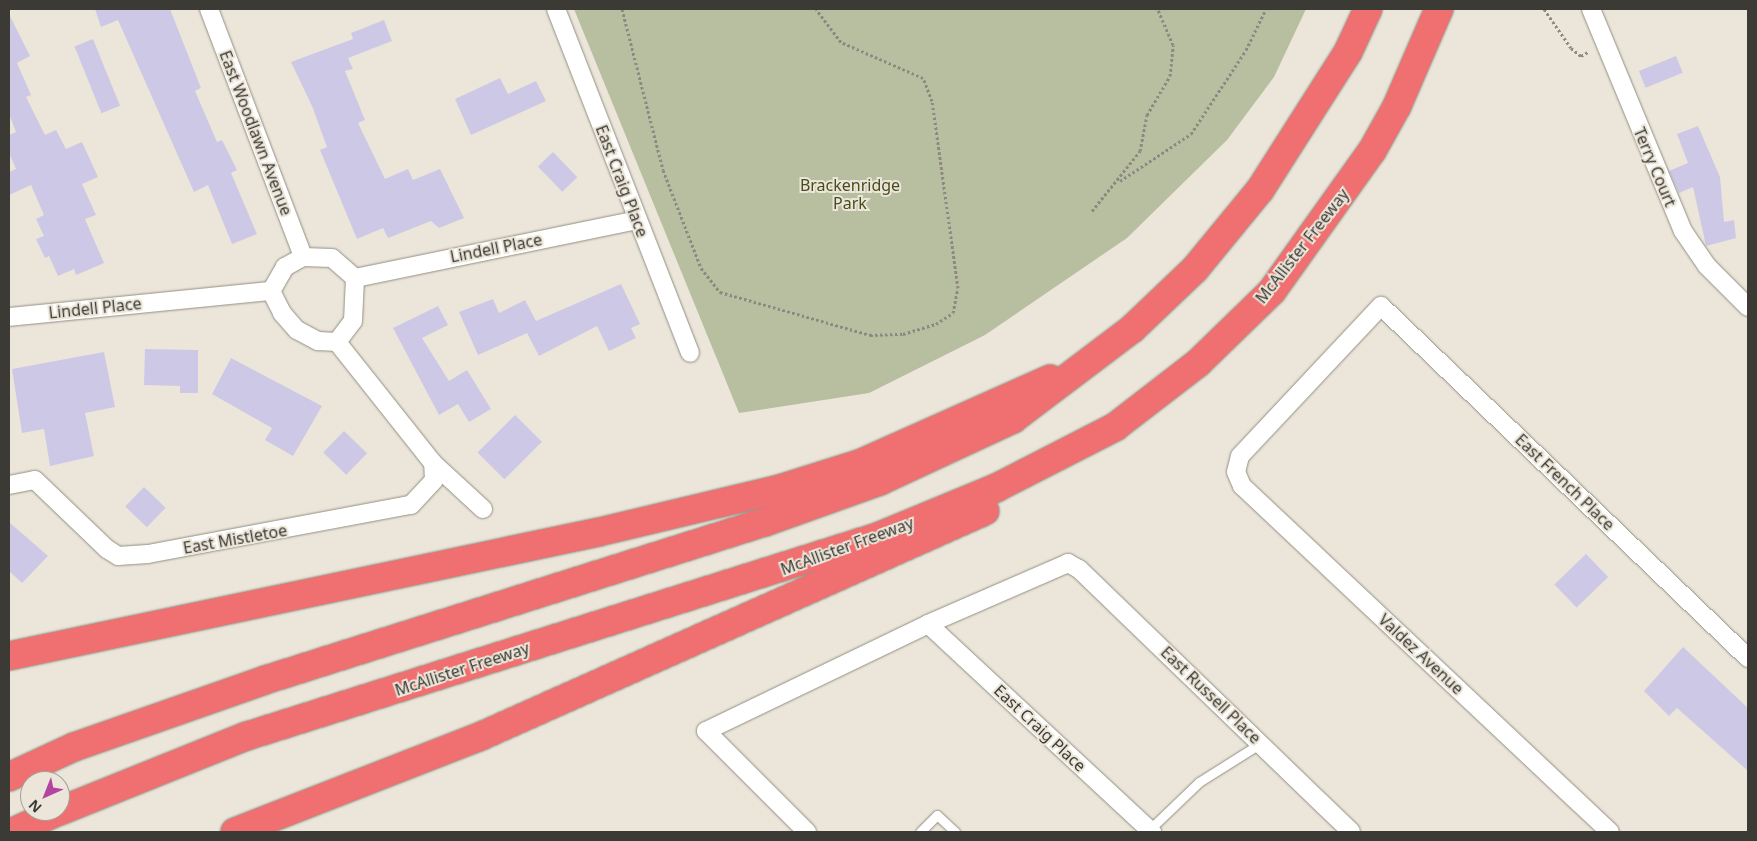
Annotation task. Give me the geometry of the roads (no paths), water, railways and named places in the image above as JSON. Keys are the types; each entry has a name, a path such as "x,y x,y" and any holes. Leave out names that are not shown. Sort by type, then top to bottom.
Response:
{"highway":[{"path":"9,777 173,711 765,522 880,481 1013,419 1089,364 1195,270 1260,190 1348,52 1368,9"},
{"name":"McAllister Freeway","path":"70,807 247,736 877,537 996,488 1115,427 1198,363 1272,291 1372,151 1439,9"},
{"path":"9,656 589,534 779,489 859,464 1089,364"},
{"path":"235,832 479,736 951,528 1039,481 1115,427"},
{"name":"McAllister Freeway","path":"13,832 38,821"}],"street":[{"name":"East Woodlawn Avenue","path":"208,9 303,257"},
{"name":"East Craig Place","path":"556,9 690,353"},
{"name":"Terry Court","path":"1591,9 1683,231 1707,266 1748,307"},
{"name":"Lindell Place","path":"355,278 637,220"},
{"path":"337,342 353,321 355,278 332,258 303,257 285,268 271,291 297,330 318,340 337,342 433,463 483,510"},
{"name":"Lindell Place","path":"9,316 271,291"},
{"name":"Valdez Avenue","path":"1381,306 1240,456 1236,472 1249,492 1610,832"},
{"name":"East French Place","path":"1381,306 1748,658"},
{"name":"East Mistletoe","path":"9,485 35,480 118,556 148,554 412,505 434,480 433,463"},
{"name":"East Russell Place","path":"928,624 1068,563 1261,743 1351,832"},
{"path":"807,832 706,731 928,624"},
{"name":"East Craig Place","path":"928,624 1150,831"}],"lane":[{"path":"1150,831 1199,782 1261,743"},
{"path":"920,832 937,815 955,832"}],"park label":[{"name":"Brackenridge Park","path":"850,194"}]}
